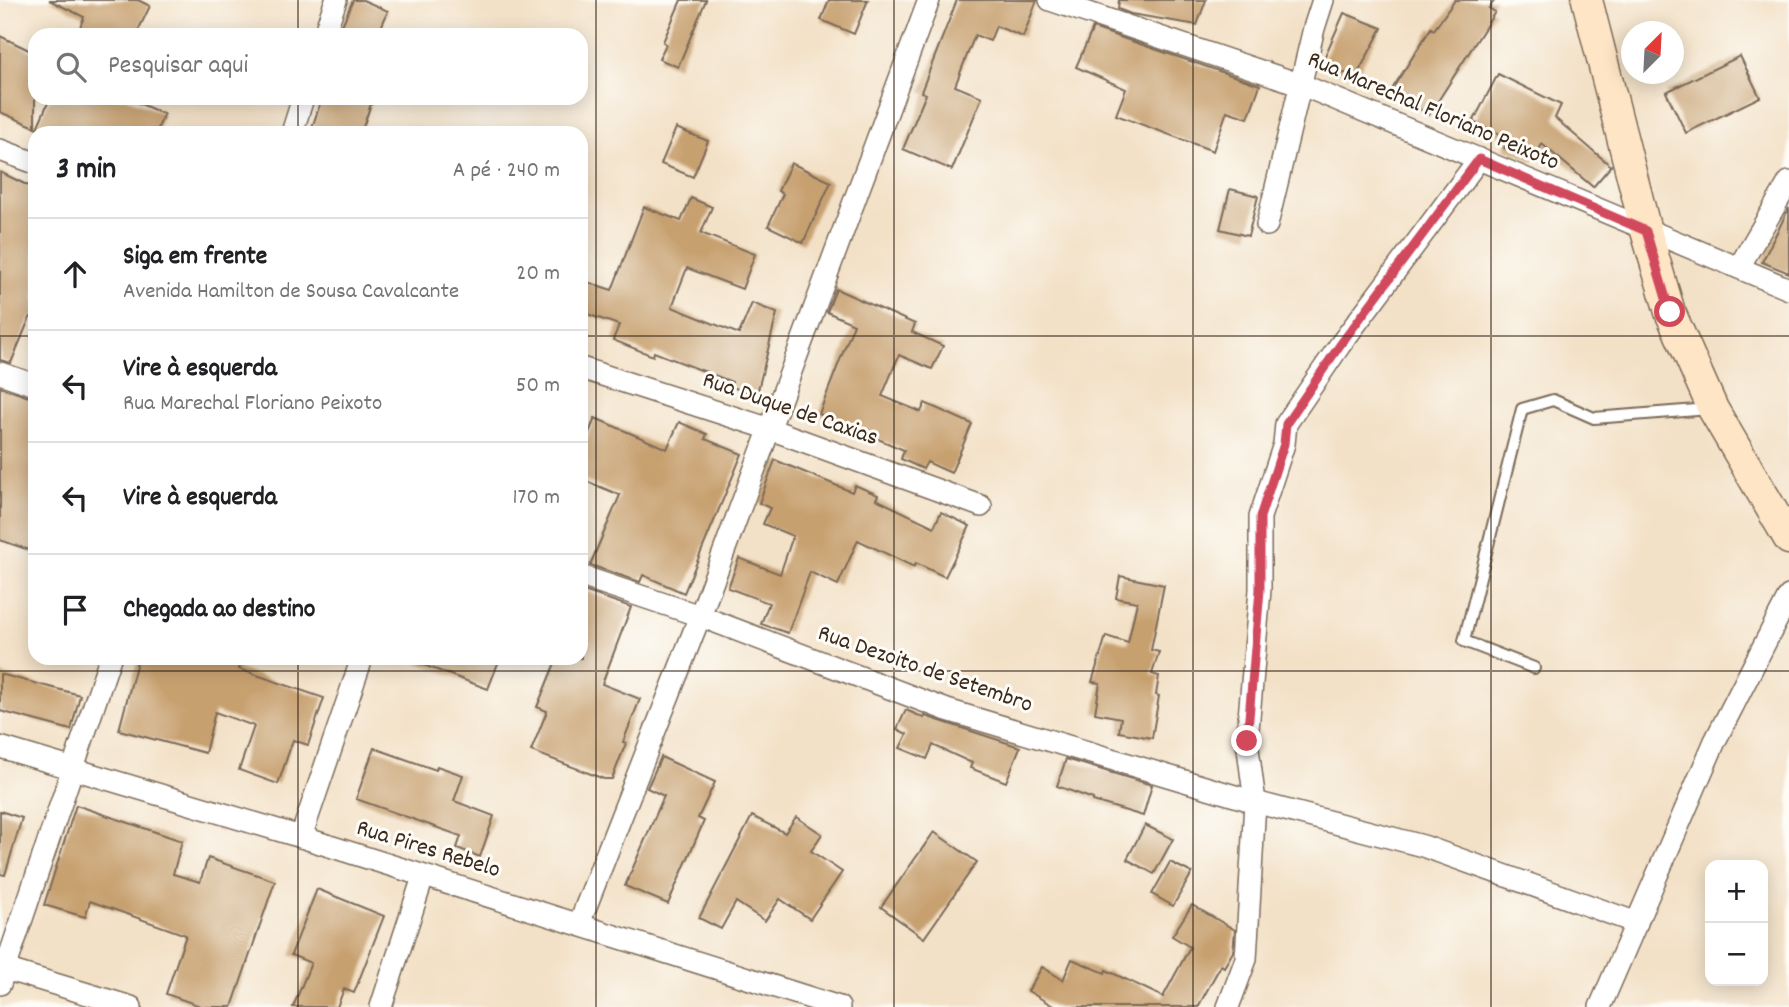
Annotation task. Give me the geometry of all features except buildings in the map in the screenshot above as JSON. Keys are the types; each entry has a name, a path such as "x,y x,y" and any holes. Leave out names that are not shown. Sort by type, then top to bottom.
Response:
{"main road":[{"path":"1587,0 1646,231 1670,312 1713,409 1789,539"}],"street":[{"path":"326,28 336,0"},
{"path":"579,924 700,617 929,0"},
{"name":"Rua Marechal Floriano Peixoto","path":"1050,0 1302,85 1789,289"},
{"path":"1267,225 1323,0"},
{"path":"294,126 301,105"},
{"path":"0,150 28,160"},
{"path":"1228,1007 1246,959 1255,802 1247,741 1260,590 1260,517 1284,444 1286,424 1340,345 1479,159"},
{"path":"1739,267 1789,182"},
{"name":"Rua Duque de Caxias","path":"588,370 770,429 981,506"},
{"path":"0,373 28,383"},
{"name":"Rua Dezoito de Setembro","path":"588,578 700,617 947,710 1255,802 1445,853 1637,923"},
{"path":"1601,1007 1714,741 1789,596"},
{"path":"108,665 3,976 131,1007"},
{"path":"301,837 360,665"},
{"name":"Rua Pires Rebelo","path":"0,747 301,837 839,1007"},
{"path":"381,1007 423,877"}],"lane":[{"path":"1534,668 1464,641 1521,409 1553,400 1594,418 1713,409"}],"route":[{"path":"1247,741 1260,590 1260,517 1284,444 1286,424 1340,345 1479,159 1646,231 1670,312"}]}
